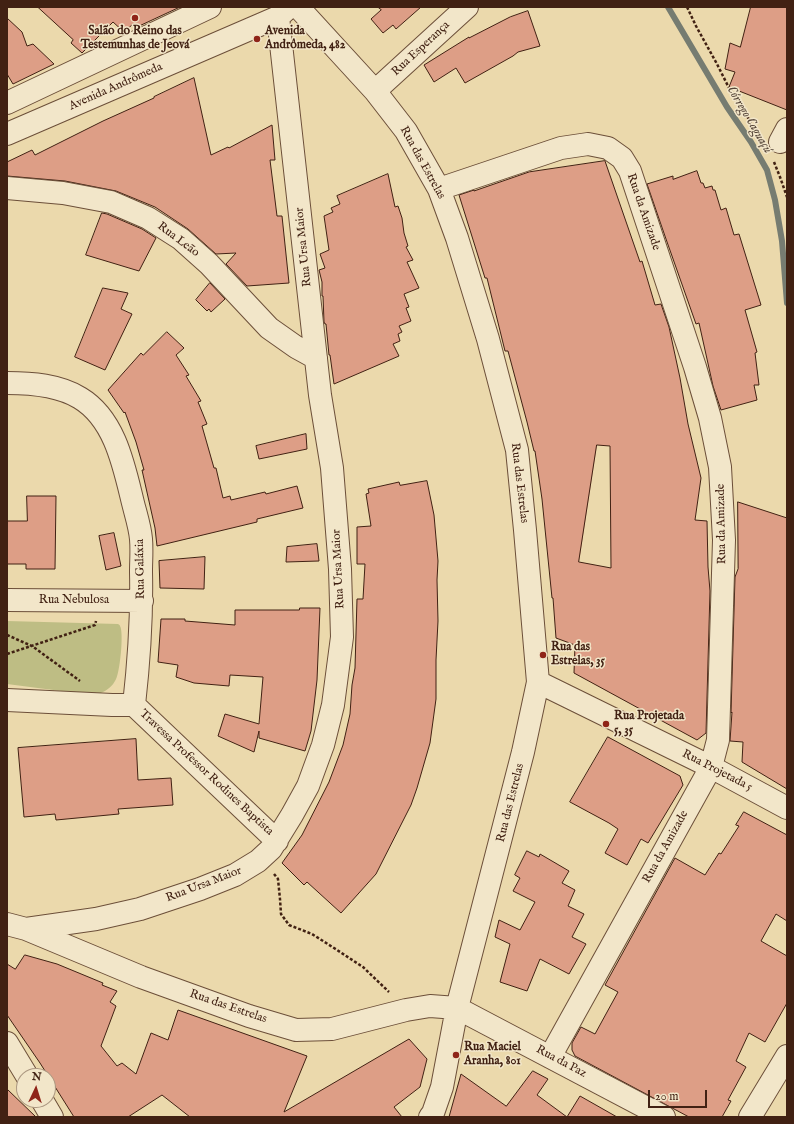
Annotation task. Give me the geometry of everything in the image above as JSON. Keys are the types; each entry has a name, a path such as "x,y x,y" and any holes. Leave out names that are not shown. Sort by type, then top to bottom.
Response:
{"street":[{"path":"7,103 210,7"},
{"name":"Rua das Estrelas","path":"298,7 375,91 406,131 439,189 457,238 488,339 517,450 526,530 538,682 523,752 457,1008 442,1087 433,1113 430,1117"},
{"name":"Rua Esperança","path":"375,91 467,7"},
{"name":"Avenida Andrômeda","path":"7,134 284,12"},
{"name":"Rua Ursa Maior","path":"16,926 96,919 140,908 200,889 235,875 258,861 278,841 308,786 323,745 334,705 342,637 340,569 332,468 320,395 316,358 284,12"},
{"name":"Rua da Amizade","path":"439,189 561,148 588,144 608,148 622,158 630,172 695,367 710,418 720,467 724,540 718,740 711,767 550,1057"},
{"name":"Rua Leão","path":"7,188 63,193 111,202 148,218 182,239 209,264 269,328 296,348 316,358"},
{"name":"Rua Galáxia","path":"7,383 23,383 58,388 81,398 100,415 114,436 126,472 141,537 142,601 134,705"},
{"name":"Rua Nebulosa","path":"7,600 142,601"},
{"name":"Rua Projetada 5","path":"538,682 711,767 787,808"},
{"path":"7,700 134,705"},
{"name":"Travessa Professor Rodines Baptista","path":"134,705 278,841"},
{"name":"Rua das Estrelas","path":"16,926 141,977 249,1016 296,1030 332,1029 406,1010 430,1006 457,1008"},
{"name":"Rua da Paz","path":"457,1008 664,1117"},
{"path":"7,1043 22,1068"},
{"path":"750,1117 787,1056"},
{"path":"47,1108 52,1117"}],"path":[{"path":"686,7 729,88 739,102 775,143 780,177 787,197"},
{"path":"7,654 96,625 101,601"},
{"path":"7,634 32,646 81,682"},
{"path":"258,861 270,867 278,878 281,914 289,925 312,934 363,967 406,1010"}],"shaded area":[{"path":"7,621 120,625 122,636 120,663 115,681 111,687 105,691 92,695 7,684"}],"building":[{"path":"38,7 180,7 137,27 133,24 124,32 113,22 82,53 71,43 73,40"},
{"path":"378,7 421,7 396,29 393,25 383,33 371,19 381,10"},
{"path":"751,7 787,7 787,110 729,87 735,72 725,69 730,43 740,47"},
{"path":"528,11 540,46 518,52 465,83 456,68 434,82 424,65 469,37 510,17"},
{"path":"7,18 22,32 27,46 33,44 54,64 13,84 7,74"},
{"path":"194,78 211,155 228,147 229,148 272,125 275,160 270,160 277,216 282,216 289,283 247,286 226,264 236,253 216,254 188,229 155,207 116,191 65,181 7,176 7,162 32,150 35,155"},
{"path":"605,161 640,262 642,261 655,305 661,304 669,327 688,424 701,478 695,520 707,521 710,591 706,733 697,740 574,673 575,645 556,638 542,499 535,451 508,351 505,351 487,278 485,278 459,195 529,172","holes":["597,445 610,446 611,568 579,562"]},
{"path":"697,171 701,183 703,183 705,188 712,186 713,190 715,190 721,210 726,208 734,235 739,234 761,305 745,310 757,352 755,353 759,385 754,385 757,400 721,410 713,386 699,323 696,324 647,184 673,176 673,179"},
{"path":"388,174 395,207 398,206 402,218 408,246 406,247 413,260 407,262 419,288 404,294 409,307 406,308 411,321 399,326 402,332 398,334 400,341 393,344 399,356 334,384 326,324 324,322 322,282 319,270 325,268 320,254 329,250 324,216 333,212 331,208 340,204 337,196"},
{"path":"102,213 142,229 156,238 139,271 86,255"},
{"path":"210,283 225,299 211,312 209,309 207,311 196,300"},
{"path":"103,288 128,293 121,309 132,314 105,370 75,357"},
{"path":"167,332 184,348 176,355 189,375 186,376 201,401 198,402 207,424 202,426 214,468 216,468 223,498 230,496 231,500 265,492 266,494 297,486 303,508 257,519 257,522 157,546 155,528 142,470 144,470 136,442 125,412 124,413 108,390 141,353 143,355"},
{"path":"306,434 307,449 259,459 256,446"},
{"path":"427,481 434,515 438,561 436,699 430,743 411,805 376,874 341,913 307,882 304,885 282,863 302,835 329,782 343,745 350,714 355,668 357,599 363,599 365,564 357,564 357,527 371,526 366,494 369,493 368,489 399,482 400,485"},
{"path":"27,496 56,496 55,569 26,569 26,564 7,564 7,521 27,521"},
{"path":"738,502 787,518 787,789 742,762 743,742 730,741 735,577 738,569"},
{"path":"114,533 121,566 106,570 99,536"},
{"path":"317,544 319,561 286,562 287,547"},
{"path":"205,557 204,589 160,588 159,561"},
{"path":"300,608 320,608 317,680 311,731 305,751 259,738 259,731 254,752 218,736 225,714 259,724 263,677 230,675 229,686 194,683 176,677 178,665 158,662 161,619 185,619 185,621 235,625 235,610 299,610"},
{"path":"608,737 680,776 683,785 648,843 641,839 627,865 605,853 618,829 570,802"},
{"path":"136,739 138,780 171,778 173,805 118,809 119,814 56,820 55,814 24,817 18,748"},
{"path":"744,812 787,835 787,921 776,914 761,941 787,956 787,1003 765,1042 749,1033 736,1061 746,1067 728,1100 731,1101 722,1117 689,1117 575,1056 572,1050 572,1043 581,1027 595,1034 618,992 605,985 675,858 705,875 739,826 736,825"},
{"path":"527,851 539,857 540,854 569,871 562,883 575,890 568,906 584,914 572,937 586,944 569,974 540,959 527,991 500,982 510,944 495,937 499,920 520,930 535,902 513,891 520,878 515,875"},
{"path":"25,955 57,964 103,983 102,985 117,991 110,1002 116,1006 101,1046 117,1066 122,1063 136,1074 151,1033 168,1040 178,1010 307,1056 284,1112 409,1039 427,1059 420,1087 394,1107 402,1117 190,1117 162,1095 128,1117 74,1117 56,1088 56,1068 43,1068 7,1015 7,964 15,969"},
{"path":"533,1071 548,1079 537,1095 567,1117 449,1117 461,1074 506,1106"},
{"path":"7,1089 16,1098 16,1108 27,1108 36,1117 7,1117"},
{"path":"580,1096 617,1117 567,1117"}],"waterway":[{"name":"Córrego Caguaçú","path":"668,7 727,107 751,142 767,170 775,200 782,241 787,303"}],"place":[{"name":"Salão do Reino das Testemunhas de Jeová","path":"135,18"},
{"name":"Avenida Andrômeda, 482","path":"257,39"},
{"name":"Rua das Estrelas, 35","path":"543,655"},
{"name":"Rua Projetada 5, 35","path":"606,724"},
{"name":"Rua Maciel Aranha, 801","path":"456,1055"}]}
